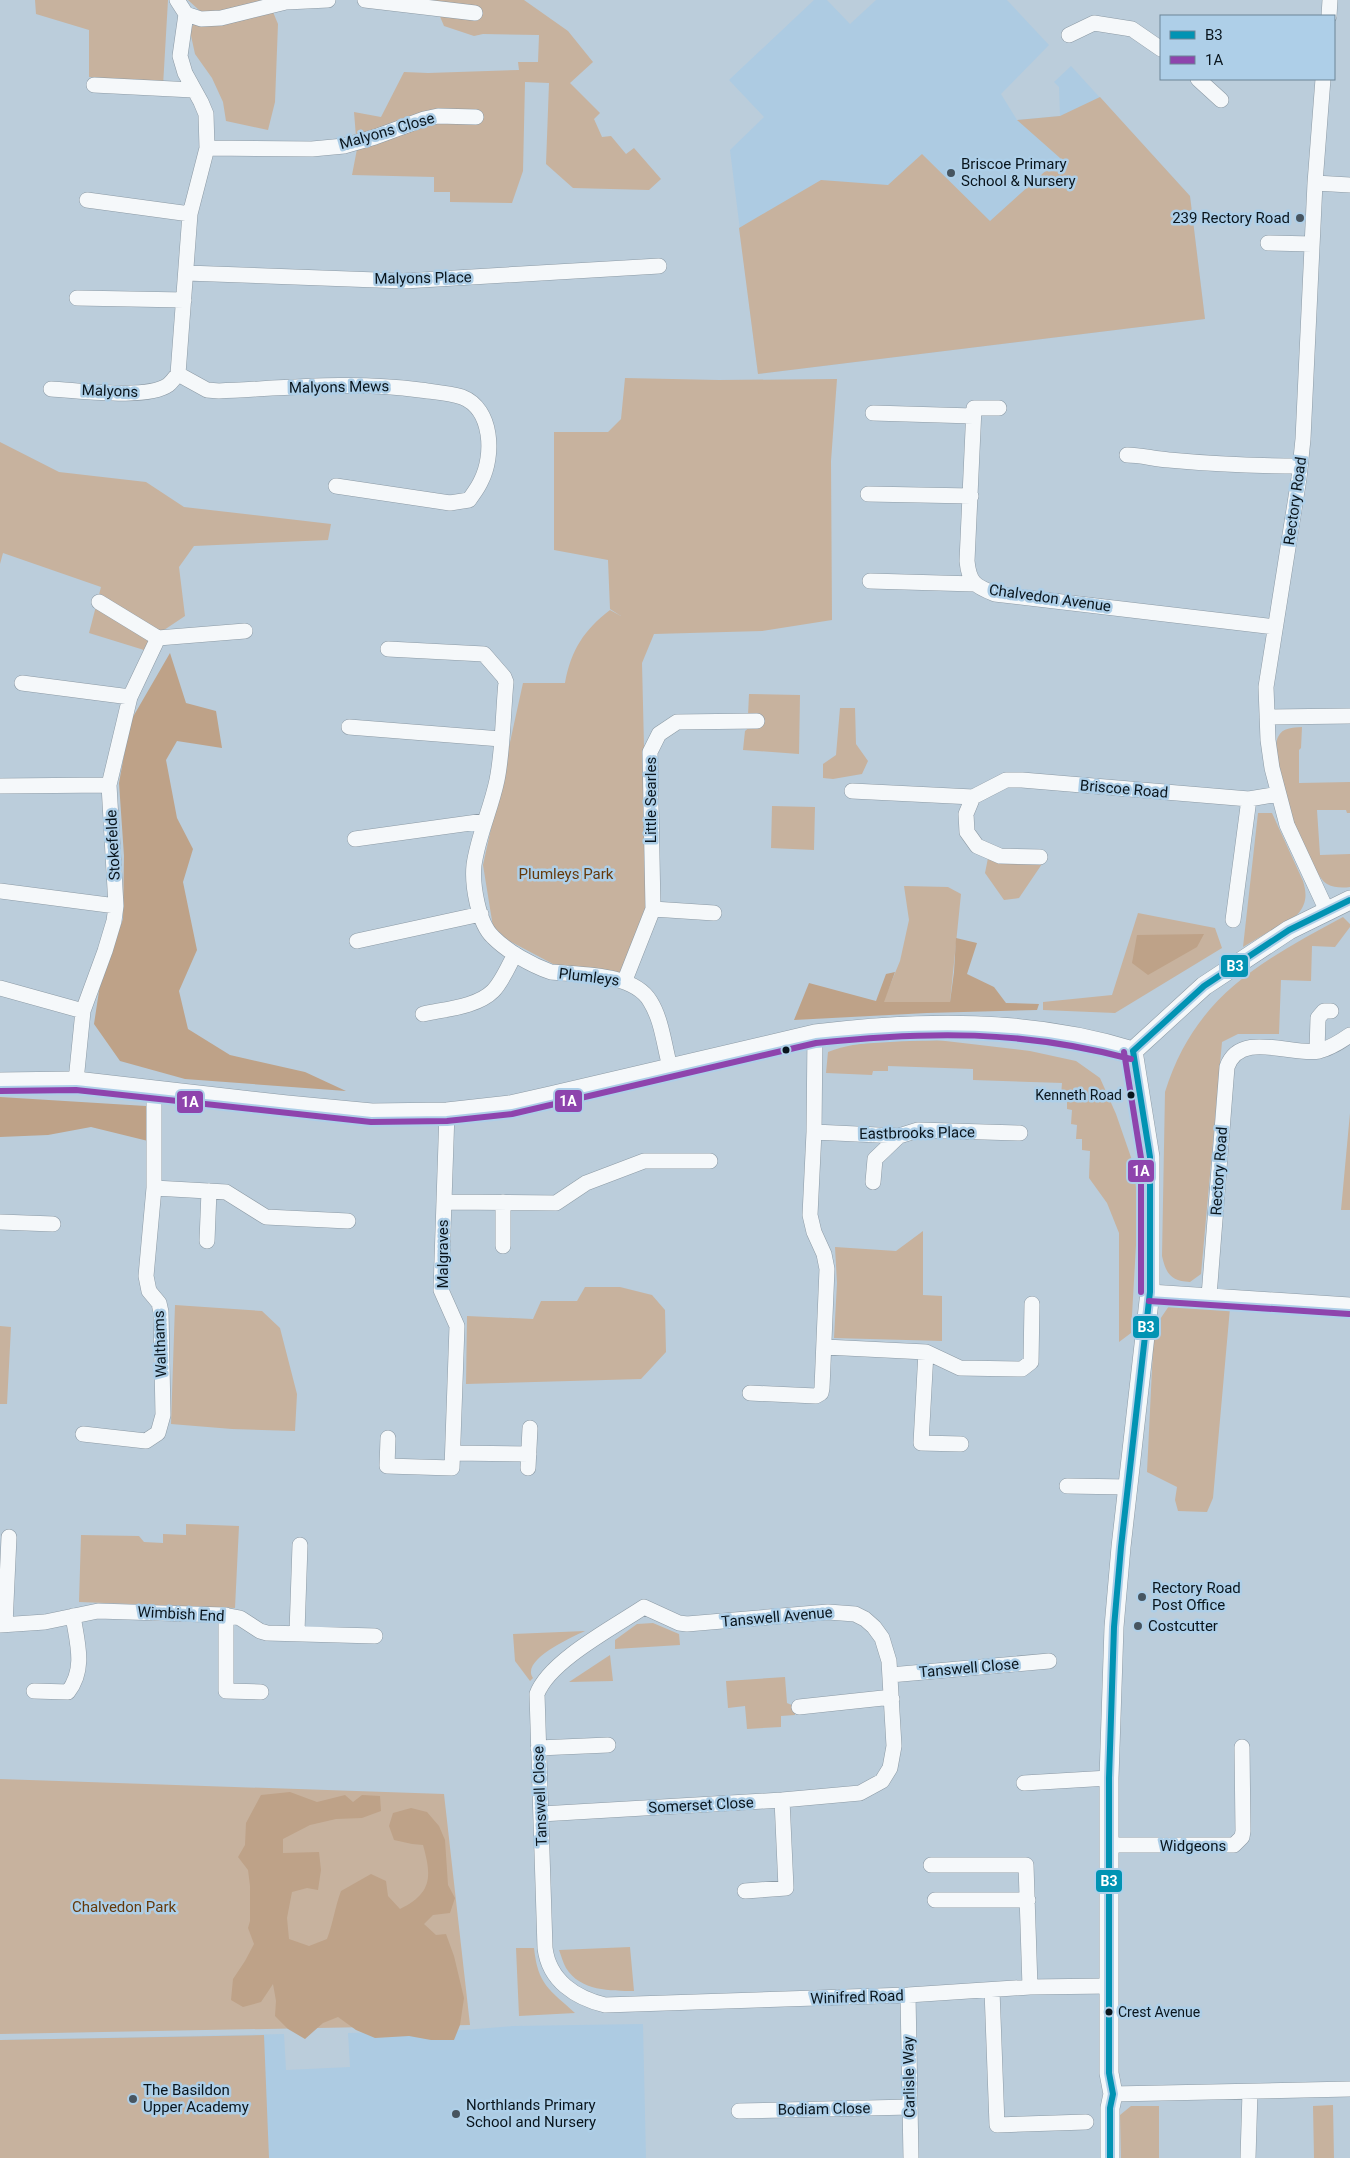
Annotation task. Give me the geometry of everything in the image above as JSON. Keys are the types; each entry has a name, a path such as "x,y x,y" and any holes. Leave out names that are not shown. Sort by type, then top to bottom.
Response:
{"street":[{"path":"178,0 186,14 180,56 185,73 206,114 207,148 190,214 178,374"},
{"path":"186,14 201,19 220,18 286,2 328,0"},
{"path":"365,0 475,13"},
{"path":"1069,35 1094,23 1132,30 1160,48"},
{"path":"1199,80 1221,100"},
{"name":"Rectory Road","path":"1323,80 1315,183 1306,398 1300,466 1266,687 1268,740 1278,794 1291,836 1326,911"},
{"path":"94,85 193,90"},
{"name":"Malyons Close","path":"207,148 320,148 344,146 424,119 438,116 476,117"},
{"path":"1315,183 1350,185"},
{"path":"86,200 190,214"},
{"path":"1268,243 1312,244"},
{"name":"Malyons Place","path":"186,273 404,281 659,266"},
{"path":"77,298 184,300"},
{"name":"Malyons","path":"51,389 152,392 167,386 178,374"},
{"name":"Malyons Mews","path":"178,374 207,390 219,392 354,385 396,386 442,393 462,397 473,404 486,425 489,438 482,480 469,500 450,502 336,486"},
{"path":"873,413 974,412 999,408"},
{"name":"Chalvedon Avenue","path":"974,412 967,561 970,579 974,584 995,594 1275,626"},
{"path":"1127,455 1259,466 1300,466"},
{"path":"868,494 971,496"},
{"path":"870,581 974,584"},
{"path":"99,602 158,638 246,631"},
{"name":"Stokefelde","path":"76,1081 83,1011 105,951 114,921 116,906 110,785 130,697 158,638"},
{"name":"Plumleys","path":"388,649 484,654 501,673 506,682 497,782 477,850 474,877 474,888 481,914 492,936 528,962 551,972 625,980 638,988 650,1000 662,1032 670,1067"},
{"path":"22,683 130,697"},
{"path":"1267,717 1350,716"},
{"name":"Little Searles","path":"625,980 653,909 650,752 653,742 659,734 677,722 756,721"},
{"path":"349,727 501,739"},
{"name":"Briscoe Road","path":"852,791 973,796 1006,780 1022,780 1249,799 1278,794"},
{"path":"0,786 110,785"},
{"path":"973,796 966,814 967,832 977,846 1000,856 1040,857"},
{"path":"1233,920 1249,799"},
{"path":"355,839 485,821"},
{"path":"0,891 116,906"},
{"path":"1133,1051 1204,986 1289,930 1350,900"},
{"path":"653,909 714,913"},
{"path":"357,940 481,914"},
{"path":"423,1014 476,1001 486,996 494,990 515,954"},
{"path":"0,988 83,1011"},
{"path":"1330,1011 1324,1011 1318,1018 1317,1051 1332,1047 1350,1035"},
{"path":"0,1082 76,1081 154,1091 372,1113 447,1112 526,1101 815,1034 888,1026 946,1024 1026,1028 1102,1042 1133,1051"},
{"path":"750,1393 816,1396 821,1393 825,1347 826,1262 814,1232 810,1215 814,1132 815,1034"},
{"name":"Rectory Road","path":"1209,1296 1227,1067 1230,1058 1238,1051 1252,1047 1317,1051"},
{"path":"1110,2158 1110,2108 1113,2094 1109,2073 1109,1778 1114,1627 1150,1292 1150,1157 1133,1051"},
{"name":"Walthams","path":"83,1434 146,1441 158,1433 162,1415 161,1312 159,1303 149,1291 146,1276 154,1188 154,1091"},
{"name":"Malgraves","path":"447,1112 441,1290 457,1326 453,1453"},
{"name":"Eastbrooks Place","path":"814,1132 899,1136 918,1130 1020,1133"},
{"path":"874,1182 875,1159 899,1136"},
{"path":"444,1202 556,1203 586,1183 644,1161 710,1161"},
{"path":"154,1188 226,1192 266,1217 348,1221"},
{"path":"207,1241 209,1191"},
{"path":"503,1202 503,1246"},
{"path":"0,1222 53,1224"},
{"path":"1150,1292 1350,1305"},
{"path":"825,1347 926,1352 960,1368 1022,1369 1031,1362 1032,1304"},
{"path":"926,1352 921,1443 961,1444"},
{"path":"388,1438 387,1466 452,1468 453,1453 528,1461 530,1428"},
{"path":"1067,1486 1128,1487"},
{"path":"3,1625 9,1537"},
{"path":"296,1632 300,1545"},
{"name":"Tanswell Avenue","path":"644,1607 679,1623 687,1624 828,1612 855,1614 874,1627 882,1638 887,1650 894,1746 890,1768 882,1780 860,1794"},
{"name":"Tanswell Close","path":"605,2006 589,2001 570,1990 559,1981 546,1958 542,1888 537,1694 540,1684 564,1661 644,1607"},
{"name":"Wimbish End","path":"3,1625 45,1622 98,1610 226,1616 240,1618 264,1632 375,1636"},
{"path":"34,1691 68,1692 76,1682 79,1662 73,1616"},
{"path":"226,1616 226,1691 261,1692"},
{"name":"Tanswell Close","path":"890,1675 1049,1661"},
{"path":"799,1707 892,1698"},
{"path":"538,1748 608,1746"},
{"name":"Widgeons","path":"1110,1845 1234,1845 1240,1842 1243,1831 1242,1746"},
{"path":"1024,1783 1109,1778"},
{"name":"Somerset Close","path":"541,1814 860,1794"},
{"path":"745,1891 786,1888 782,1800"},
{"path":"931,1865 1026,1865 1030,1987"},
{"path":"935,1900 1028,1900"},
{"name":"Winifred Road","path":"605,2006 908,1995 1030,1987 1109,1986"},
{"path":"992,1990 996,2125 1086,2122"},
{"name":"Carlisle Way","path":"908,1995 911,2158"},
{"path":"1113,2094 1350,2089"},
{"path":"1248,2158 1250,2092"},
{"name":"Bodiam Close","path":"739,2111 910,2107"}],"shaded area":[{"name":"Briscoe Primary School & Nursery","path":"814,0 827,0 850,24 876,0 1007,0 1049,45 1001,94 1017,120 1060,116 1059,87 1054,82 1071,66 1190,196 1205,319 758,374 730,150 764,117 729,80"},
{"path":"170,653 186,703 216,711 222,748 177,741 166,760 177,818 193,849 183,882 197,950 179,991 188,1029 230,1055 305,1072 346,1091 185,1079 120,1061 94,1024 101,978 123,919 124,856 119,783 130,722"},
{"path":"1204,934 1197,947 1148,975 1132,963 1137,935"},
{"path":"956,938 977,943 967,974 994,987 1006,1003 1039,1004 1037,1010 927,1013 794,1020 809,983 876,1001 886,974 895,972 884,1002 950,1002"},
{"path":"0,1097 146,1106 148,1141 91,1127 48,1135 0,1137"},
{"path":"290,1792 317,1802 345,1795 353,1802 362,1795 380,1796 381,1811 362,1818 336,1819 310,1825 283,1839 283,1853 319,1852 321,1870 318,1890 307,1888 292,1892 287,1918 289,1939 309,1946 327,1939 341,1891 371,1874 386,1881 388,1896 400,1909 411,1903 424,1890 427,1883 428,1866 423,1845 394,1840 389,1826 393,1813 411,1808 427,1812 439,1826 445,1840 448,1885 455,1898 450,1913 433,1915 424,1924 436,1935 446,1934 454,1956 464,1998 460,2025 454,2040 431,2040 409,2036 375,2038 356,2030 338,2017 323,2023 305,2039 288,2029 275,2016 276,2001 273,1984 261,2002 243,2007 231,2000 233,1979 254,1944 248,1928 250,1921 250,1886 248,1870 238,1857 245,1845 246,1823 261,1795"},
{"path":"643,2024 646,2158 0,2158 0,2040 284,2034 286,2070 350,2067 348,2033 464,2030 513,2026"}],"green space":[{"path":"35,0 168,0 163,86 89,77 89,30 36,14"},
{"path":"188,0 268,0 278,24 275,102 268,130 226,121 223,102 212,78 195,54 190,31 200,11"},
{"path":"433,0 524,0 568,31 593,62 570,83 600,113 594,119 602,137 611,136 626,154 634,148 661,179 649,190 573,188 546,164 549,83 525,82 523,171 512,203 450,202 450,192 434,192 434,177 352,175 357,149 354,112 381,117 404,72 519,70 518,62 538,62 539,35 483,34 474,36 444,26"},
{"path":"1100,97 1190,196 1205,319 758,374 739,228 821,180 888,185 922,154 990,221 1060,158 1017,120 1060,116"},
{"name":"Plumleys Park","path":"625,378 719,380 837,379 831,461 832,620 762,631 654,634 642,663 648,913 624,976 553,964 494,933 483,865 523,683 565,683 571,660 586,633 610,610 621,616 610,609 608,560 554,550 554,432 608,432 621,419"},
{"path":"0,442 59,472 146,482 184,507 331,524 328,540 194,546 179,567 185,616 164,630 144,650 89,633 101,587 3,553 0,564"},
{"path":"749,694 800,695 799,754 743,750 745,731 758,720 748,715"},
{"path":"840,708 855,708 856,744 868,761 862,774 833,779 823,778 823,764 836,755"},
{"path":"1302,727 1301,748 1299,750 1299,783 1350,782 1350,813 1347,813 1346,810 1317,810 1320,855 1350,854 1350,887 1327,884 1319,875 1300,837 1283,789 1276,749 1278,737 1282,731"},
{"path":"772,806 815,807 814,850 771,848"},
{"path":"1258,813 1272,813 1303,881 1305,899 1303,907 1297,915 1243,947"},
{"path":"988,858 1044,861 1019,898 1004,900 985,873"},
{"path":"904,886 948,887 961,894 950,1002 883,1002 900,961 909,920"},
{"path":"1138,913 1215,928 1222,948 1115,1013 1043,1010 1043,1002 1112,995"},
{"path":"1343,917 1350,924 1350,927 1335,947 1312,946 1311,981 1281,980 1279,1034 1238,1034 1222,1042 1201,1274 1190,1282 1178,1280 1170,1275 1165,1268 1162,1256 1165,1092 1178,1059 1194,1030 1213,1006 1234,985 1284,950"},
{"path":"937,1040 1030,1051 1076,1061 1100,1078 1116,1114 1134,1166 1138,1210 1131,1333 1119,1342 1119,1233 1107,1203 1089,1178 1090,1151 1082,1150 1082,1139 1076,1139 1077,1125 1071,1124 1072,1110 1067,1109 1067,1097 1061,1096 1062,1083 973,1080 973,1069 888,1066 888,1071 873,1071 872,1075 826,1073 828,1052 841,1048 867,1043"},
{"path":"1350,1113 1350,1210 1341,1210"},
{"path":"923,1231 923,1295 942,1296 942,1341 834,1338 837,1283 835,1247 896,1251"},
{"path":"585,1287 620,1287 652,1295 665,1310 666,1352 641,1379 466,1384 467,1316 533,1319 541,1301 577,1301"},
{"path":"175,1305 262,1311 280,1328 297,1394 295,1431 232,1429 171,1424"},
{"path":"1193,1305 1230,1308 1213,1498 1207,1512 1178,1511 1175,1500 1177,1487 1147,1472 1154,1328 1169,1306"},
{"path":"0,1326 11,1327 7,1404 0,1404"},
{"path":"186,1524 239,1526 235,1608 79,1602 81,1535 139,1536 144,1542 163,1543 163,1534 186,1535"},
{"path":"653,1623 679,1634 680,1645 615,1649 615,1640 637,1624"},
{"path":"585,1631 559,1644 540,1657 531,1671 533,1678 530,1681 515,1661 513,1634"},
{"path":"610,1655 613,1681 569,1682"},
{"path":"785,1677 787,1703 794,1706 795,1715 781,1716 781,1727 747,1729 745,1706 728,1708 726,1681"},
{"name":"Chalvedon Park","path":"0,1779 444,1794 470,2025 0,2034"},
{"path":"630,1947 634,1991 606,1990 579,1981 566,1968 559,1950"},
{"path":"516,1948 534,1948 538,1970 546,1985 575,2013 519,2016"},
{"name":"The Basildon Upper Academy","path":"264,2035 269,2158 0,2158 0,2040"},
{"path":"1333,2105 1334,2158 1314,2158 1313,2106"},
{"path":"1131,2106 1159,2106 1159,2158 1121,2158 1120,2115"}],"transit line":[{"name":"B3","path":"1133,1051 1204,986 1289,930 1350,900"},
{"name":"1A","path":"0,1091 76,1090 371,1122 447,1121 512,1114 816,1043 857,1039 936,1035 1013,1038 1091,1049 1131,1059"},
{"name":"B3","path":"1110,2158 1110,2108 1113,2094 1109,2073 1109,1778 1114,1627 1121,1547 1150,1292 1150,1157 1133,1051"},
{"name":"1A","path":"1124,1052 1141,1158 1141,1292"},
{"name":"1A","path":"1149,1301 1349,1314"}],"place":[{"name":"Briscoe Primary School & Nursery","path":"951,173"},
{"name":"239 Rectory Road","path":"1300,218"},
{"name":"Kenneth Road","path":"1131,1095"},
{"name":"Rectory Road Post Office","path":"1142,1597"},
{"name":"Costcutter","path":"1138,1626"},
{"name":"Crest Avenue","path":"1109,2012"},
{"name":"The Basildon Upper Academy","path":"133,2099"},
{"name":"Northlands Primary School and Nursery","path":"456,2114"}]}
